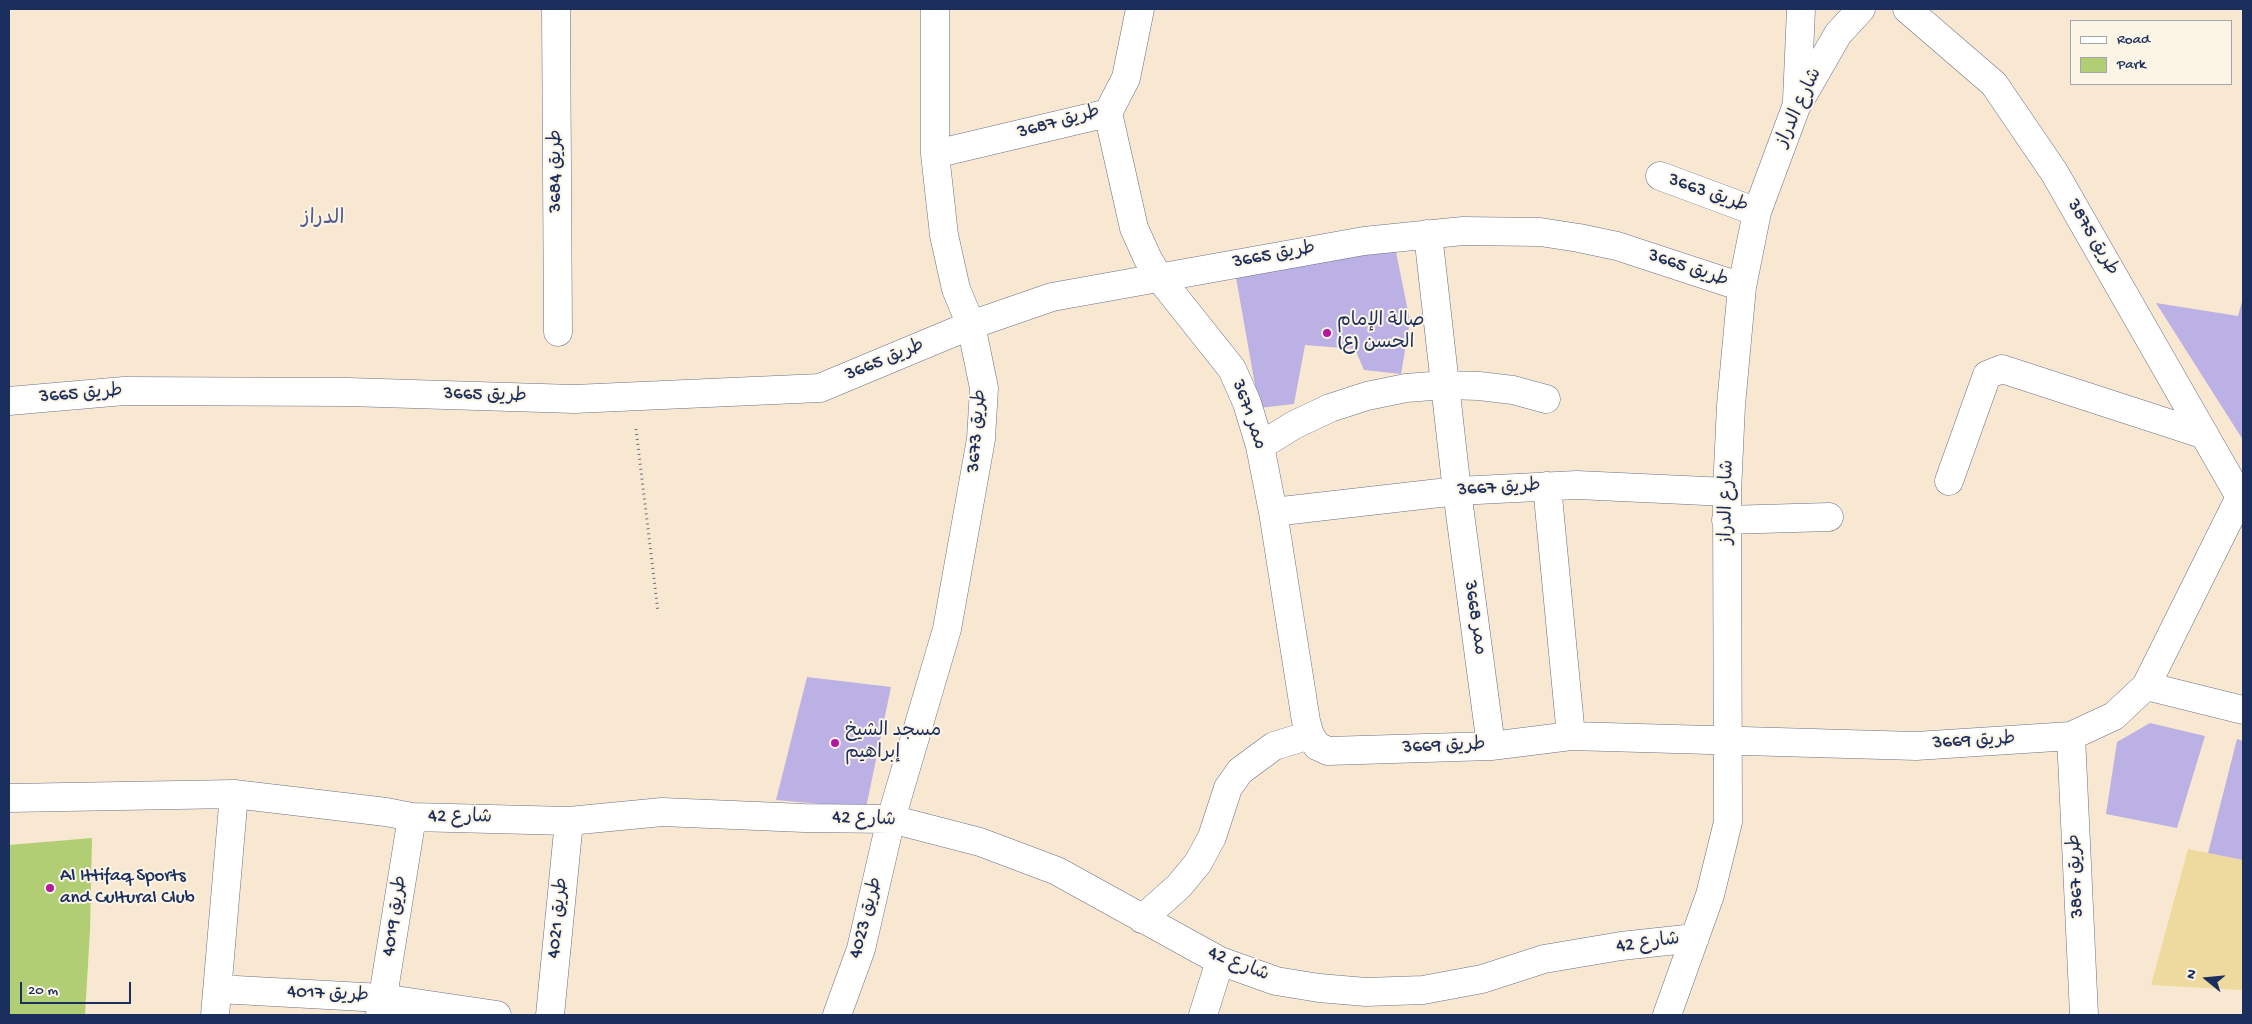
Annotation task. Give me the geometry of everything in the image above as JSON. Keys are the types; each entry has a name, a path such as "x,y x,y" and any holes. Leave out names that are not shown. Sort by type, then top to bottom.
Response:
{"street":[{"name":"طريق 3684","path":"556,9 558,332"},
{"name":"طريق 3673","path":"891,819 947,629 981,439 984,388 971,325 956,289 944,235 935,154 935,9"},
{"name":"طريق 3687","path":"935,154 1108,113 1126,78 1140,9"},
{"path":"1796,107 1801,9"},
{"name":"شارع الدراز","path":"1667,1015 1710,895 1728,822 1726,492 1742,287 1756,212 1796,107 1838,34 1860,9"},
{"name":"طريق 3875","path":"1907,9 1994,84 2054,172 2242,497"},
{"name":"ممر 3671","path":"1108,113 1134,228 1158,276 1232,370 1247,404 1260,446 1273,512 1306,721 1314,740"},
{"name":"طريق 3663","path":"1660,176 1756,212"},
{"name":"طريق 3665","path":"9,401 124,391 348,392 574,399 820,388 971,325 1052,297 1158,276 1364,241 1428,234 1502,230 1540,232 1579,238 1644,254 1742,287"},
{"name":"ممر 3668","path":"1428,234 1457,491 1491,746"},
{"path":"1950,480 1987,375 2002,369 2205,436"},
{"path":"1260,446 1294,425 1339,405 1367,396 1406,388 1444,385 1479,386 1513,390 1546,399"},
{"name":"طريق 3667","path":"1273,512 1457,491 1547,486 1577,485 1726,492"},
{"path":"1547,486 1571,736"},
{"name":"طريق 3669","path":"1314,740 1328,751 1348,751 1491,746 1571,736 1916,746 2071,736 2114,716 2146,686 2242,497"},
{"path":"1726,520 1829,517"},
{"path":"2146,686 2243,710"},
{"name":"طريق 3867","path":"2071,736 2084,1015"},
{"path":"1142,919 1179,886 1198,864 1212,837 1228,788 1240,771 1274,746 1314,740"},
{"path":"215,1015 234,794"},
{"name":"شارع 42","path":"16,797 234,794 386,812 412,817 569,821 662,812 804,818 891,819 980,842 1057,870 1220,961 1276,981 1319,988 1366,992 1423,990 1482,979 1544,959 1621,946 1695,938"},
{"name":"طريق 4019","path":"381,1007 412,817"},
{"name":"طريق 4023","path":"837,1015 861,949 891,819"},
{"name":"طريق 4021","path":"550,1015 569,821"},
{"path":"1203,1015 1220,961"},
{"name":"طريق 4017","path":"218,988 381,1007 497,1015"}],"path":[{"path":"636,437 658,612"}],"green space":[{"name":"Al Ittifaq Sports and Cultural Club","path":"92,838 90,931 85,1015 9,1015 9,845"}],"sand":[{"path":"2188,849 2243,860 2243,1006 2242,990 2151,985"}],"building":[{"name":"صالة الإمام الحسن (ع)","path":"1394,242 1410,321 1401,374 1364,370 1355,349 1305,345 1294,404 1259,408 1234,266"},
{"path":"2243,298 2243,440 2156,303 2238,316"},
{"name":"مسجد الشيخ إبراهيم","path":"807,677 891,687 866,808 776,800"},
{"path":"2150,723 2205,736 2177,828 2106,814 2117,742"},
{"path":"2237,739 2243,741 2243,860 2208,853"}],"place":[{"name":"صالة الإمام الحسن (ع)","path":"1327,333"},
{"name":"مسجد الشيخ إبراهيم","path":"835,743"},
{"name":"Al Ittifaq Sports and Cultural Club","path":"50,888"}],"district":[{"name":"الدراز","path":"323,220"}]}
